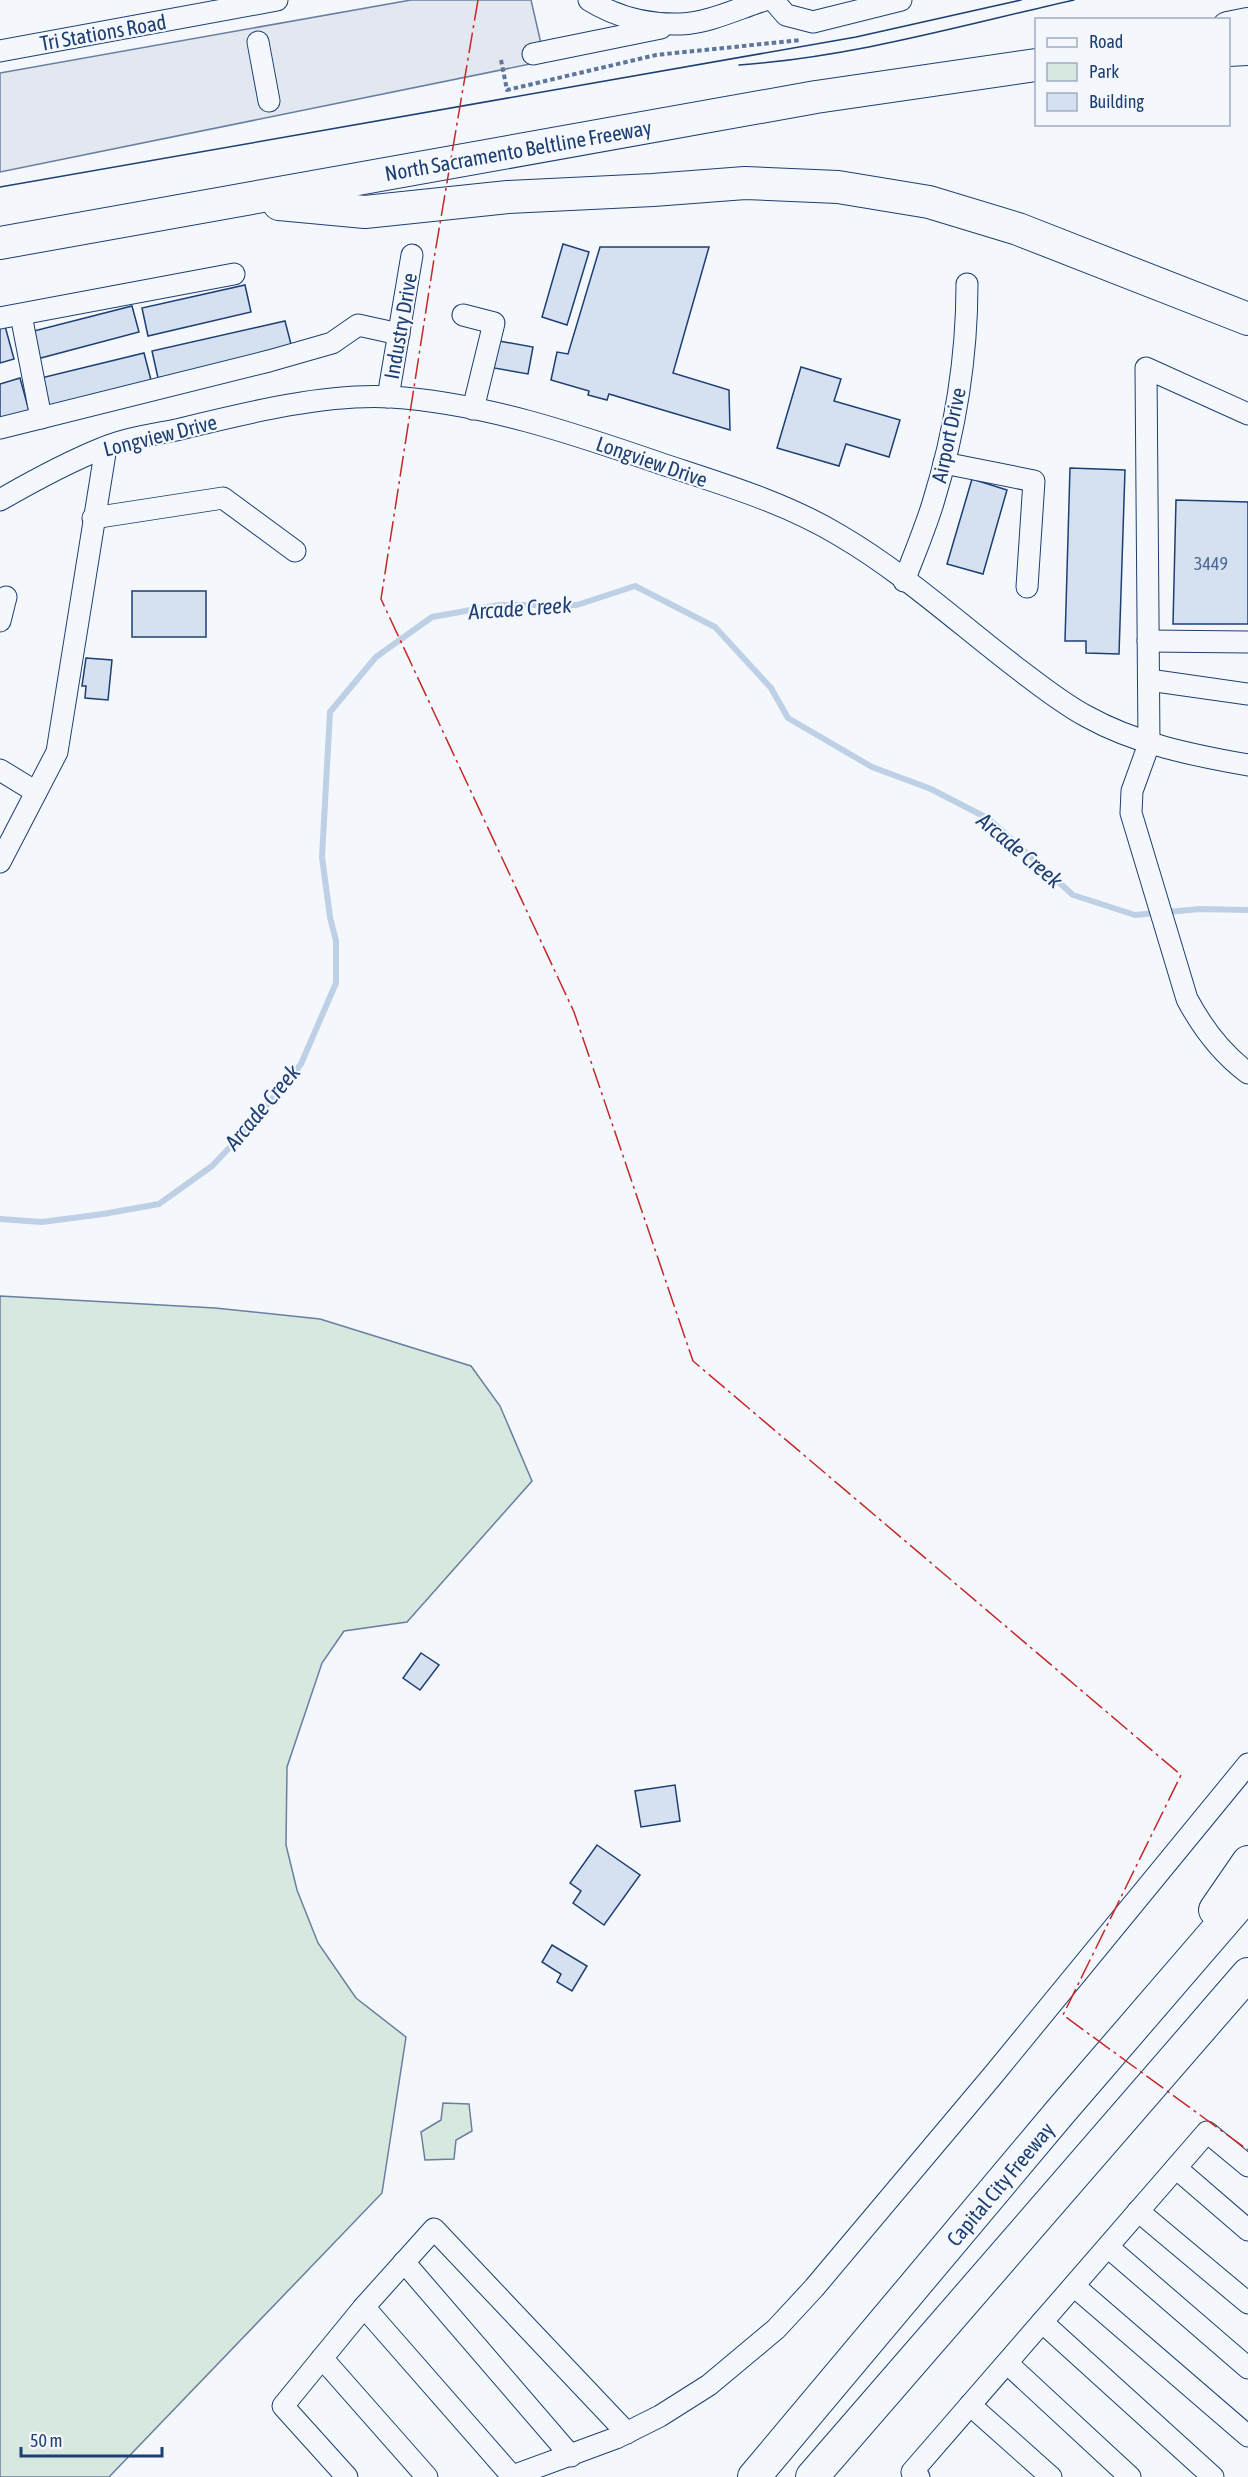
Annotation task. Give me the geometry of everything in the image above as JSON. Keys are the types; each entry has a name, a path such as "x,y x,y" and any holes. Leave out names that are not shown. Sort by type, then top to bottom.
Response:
{"highway":[{"path":"1230,28 1248,24"},
{"path":"1230,50 1248,49"},
{"name":"North Sacramento Beltline Freeway","path":"0,243 816,98 1035,65"},
{"path":"239,201 365,212 508,197 745,183 838,187 929,202 1018,229 1248,319"},
{"path":"1133,2029 1248,1862"},
{"name":"Capital City Freeway","path":"754,2477 1248,1894"},
{"path":"812,2477 1248,1974"}],"street":[{"name":"Tri Stations Road","path":"0,51 277,0"},
{"path":"589,0 616,15 639,20 682,24"},
{"path":"533,54 708,18 765,0"},
{"path":"773,0 786,15 813,22 901,0"},
{"path":"258,42 269,101"},
{"name":"Industry Drive","path":"388,397 412,255"},
{"path":"41,418 10,316 234,274"},
{"name":"Airport Drive","path":"904,581 933,504 958,398 964,353 967,284"},
{"path":"463,315 494,323 473,409"},
{"path":"0,428 332,344 358,325 399,334"},
{"path":"1248,414 1146,368 1149,744 1132,790 1131,813 1187,999 1199,1022 1216,1045 1248,1073"},
{"name":"Longview Drive","path":"0,500 106,447 236,416 309,403 388,397 473,409 540,424 766,500 839,535 904,581 1054,697 1087,717 1149,744 1196,756 1248,765"},
{"path":"0,862 57,752 106,447"},
{"path":"944,464 1034,481 1027,587"},
{"path":"93,518 223,498 295,551"},
{"path":"0,621 6,597"},
{"path":"1148,641 1248,642"},
{"path":"1149,680 1248,694"},
{"path":"0,770 36,792"},
{"path":"364,2307 511,2476 571,2456 627,2433 660,2416 709,2385 740,2361 784,2321 814,2288 1009,2056 1248,1764"},
{"path":"919,2477 912,2472 1207,2132 1248,2166"},
{"path":"1176,2168 1248,2230"},
{"path":"1138,2211 1248,2303"},
{"path":"348,2477 283,2406 364,2307 434,2229 627,2433"},
{"path":"1107,2247 1248,2368"},
{"path":"404,2262 571,2456"},
{"path":"1074,2286 1248,2436"},
{"path":"1042,2322 1213,2477"},
{"path":"322,2358 427,2477"},
{"path":"1007,2363 1130,2477"},
{"path":"970,2405 1051,2477"}],"path":[{"path":"501,60 507,90 656,55 807,39"}],"green space":[{"path":"0,1296 215,1308 320,1319 471,1366 500,1406 532,1481 407,1622 344,1631 322,1663 287,1767 286,1845 297,1890 318,1943 356,1998 406,2037 382,2193 109,2477 0,2477"},
{"path":"443,2103 469,2104 472,2131 456,2140 454,2159 425,2160 421,2132 441,2120"}],"shaded area":[{"path":"411,0 531,0 545,61 0,172 0,73"}],"building":[{"path":"563,244 589,252 567,325 542,317"},
{"path":"600,247 709,247 673,373 729,390 730,430 609,394 607,400 588,395 589,391 551,380 557,352 568,354"},
{"path":"245,285 251,312 148,336 142,308"},
{"path":"132,306 139,332 37,359 30,332"},
{"path":"285,321 292,348 158,378 152,351"},
{"path":"5,326 14,359 0,363 0,327"},
{"path":"499,341 533,347 528,374 494,368"},
{"path":"144,353 151,380 48,406 41,378"},
{"path":"801,367 841,379 834,401 900,420 889,457 846,444 839,466 777,448"},
{"path":"20,378 29,411 0,419 0,384"},
{"path":"1070,468 1125,470 1119,654 1086,653 1086,641 1065,641"},
{"path":"972,479 1007,490 983,574 947,564"},
{"path":"1176,500 1248,502 1248,624 1173,624"},
{"path":"132,591 206,591 206,637 132,637"},
{"path":"86,658 112,660 108,700 85,698 86,686 82,686"},
{"path":"421,1653 439,1665 420,1690 403,1678"},
{"path":"675,1785 680,1821 641,1827 635,1791"},
{"path":"597,1845 640,1875 604,1925 573,1903 581,1891 570,1883"},
{"path":"552,1945 587,1966 572,1991 557,1982 561,1974 542,1962"}],"waterway":[{"name":"Arcade Creek","path":"0,1219 42,1222 159,1204 212,1166 249,1127 301,1064 336,983 336,941 330,917 322,857 330,712 376,657 432,617 499,605 577,605 635,586 715,627 771,688 788,718 872,767 931,789 989,819 1073,895 1135,915 1200,909 1248,910"}],"tram line":[{"path":"0,187 856,37 1021,0"},
{"path":"739,65 866,48 1074,0"}],"power":[{"path":"478,0 434,259 381,599 574,1012 693,1361 1181,1775 1063,2015 1248,2150"}]}
